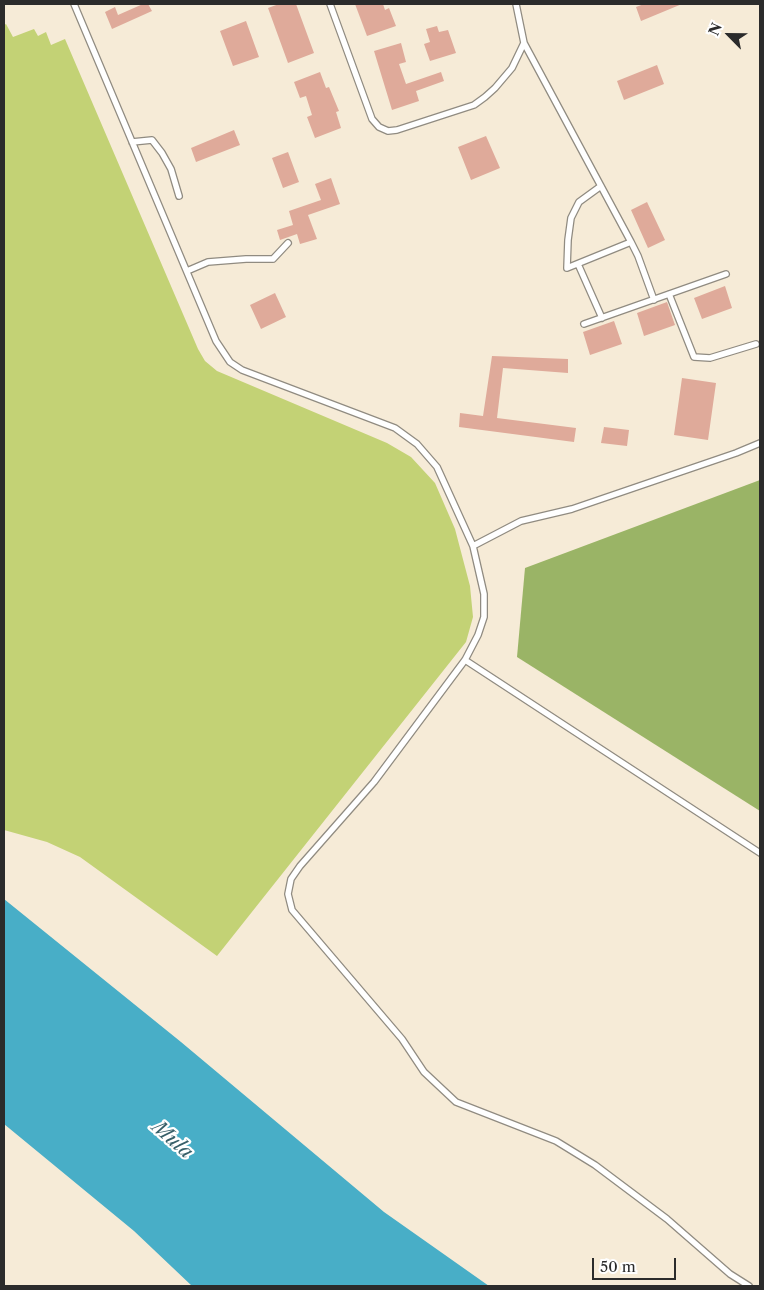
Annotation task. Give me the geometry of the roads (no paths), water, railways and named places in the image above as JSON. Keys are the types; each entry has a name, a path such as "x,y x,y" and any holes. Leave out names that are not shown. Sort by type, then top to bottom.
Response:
{"lane":[{"path":"74,4 216,341 230,362 242,370 396,428 417,444 437,467 473,546 484,594 484,617 478,635 465,660 374,782 300,866 291,879 288,894 292,910 402,1039 424,1072 456,1102 556,1141 595,1165 667,1219 730,1274 749,1286"},
{"path":"330,4 372,119 379,127 388,131 474,105 485,97 512,68 524,43"},
{"path":"516,4 524,43 631,242 654,300"},
{"path":"132,142 152,140 171,169 179,196"},
{"path":"601,186 579,202 571,218 567,268 631,242"},
{"path":"187,271 208,262 273,259 288,243"},
{"path":"578,264 602,318"},
{"path":"584,324 726,274"},
{"path":"670,294 694,357 710,358 756,344"},
{"path":"473,546 522,521 572,509 760,443"},
{"path":"465,660 760,853"}],"water":[{"name":"Mula","path":"4,899 181,1042 384,1212 489,1286 192,1286 134,1231 4,1124"}]}
